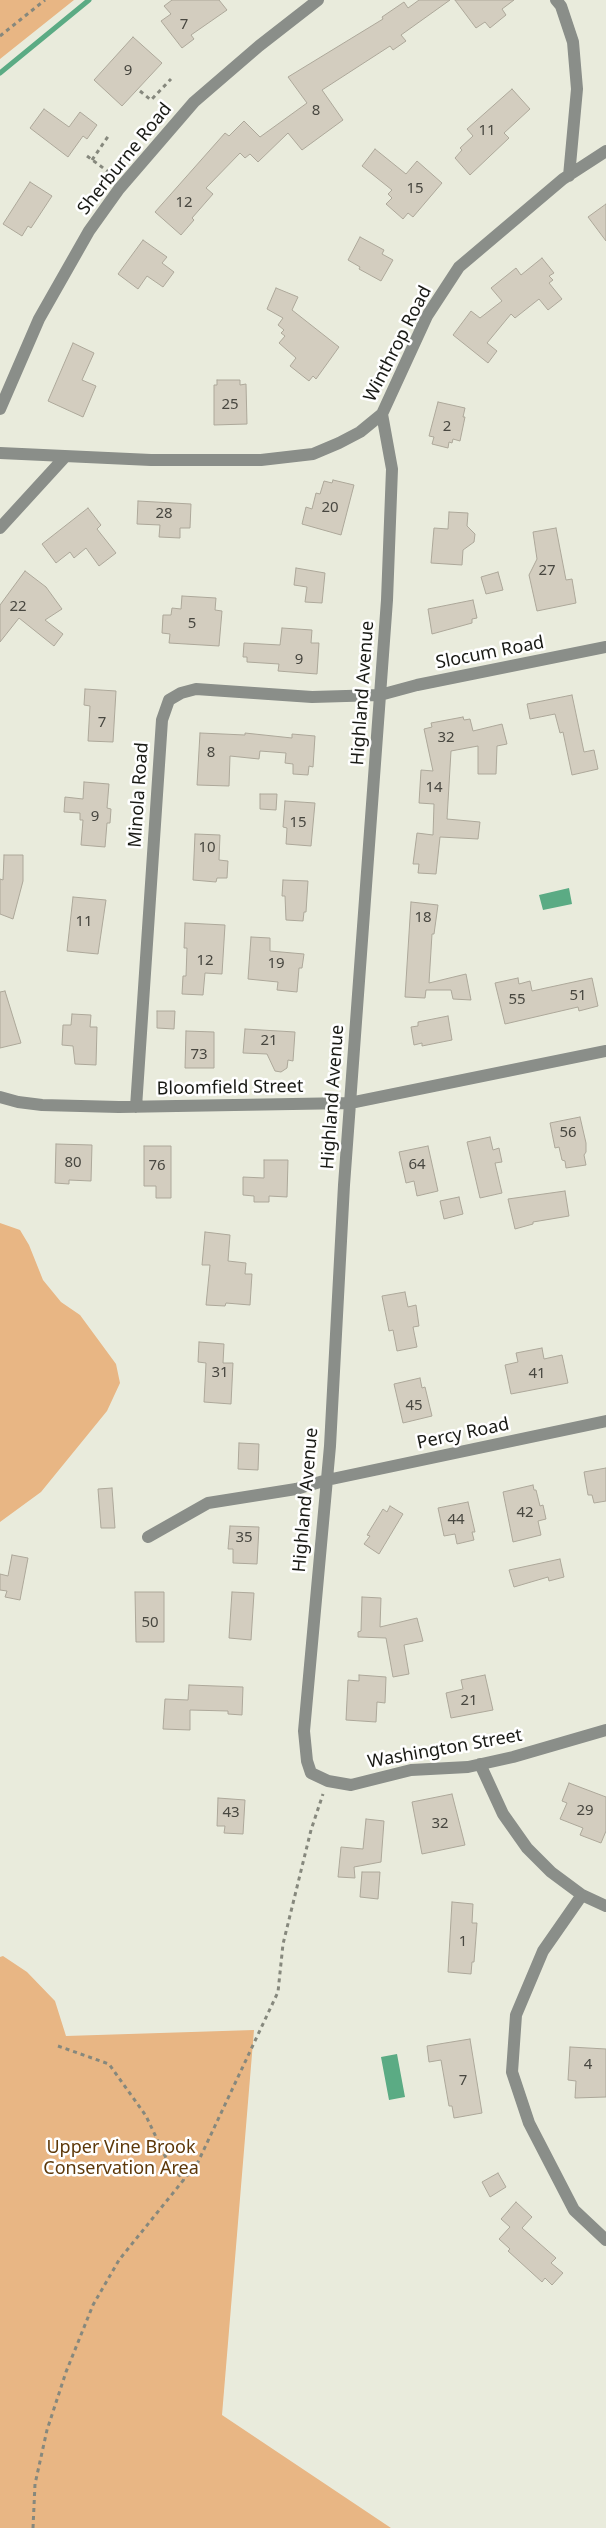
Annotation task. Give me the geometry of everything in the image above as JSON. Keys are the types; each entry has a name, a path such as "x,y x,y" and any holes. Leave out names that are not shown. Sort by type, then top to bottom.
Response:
{"street":[{"name":"Sherburne Road","path":"0,409 39,319 92,226 122,185 194,102 259,46 318,0"},
{"path":"556,0 561,6 573,42 577,89 569,176"},
{"name":"Winthrop Road","path":"0,453 64,458 261,460 313,454 339,443 360,432 382,414 427,316 459,267 569,176 606,151"},
{"name":"Highland Avenue","path":"323,1778 311,1773 304,1731 327,1480 350,1103 387,600 392,469 382,414"},
{"path":"0,528 64,458"},
{"name":"Slocum Road","path":"380,695 416,685 606,648"},
{"name":"Minola Road","path":"136,1107 162,720 169,700 181,693 196,689 312,697 380,695"},
{"name":"Bloomfield Street","path":"0,1097 18,1102 42,1104 136,1107 350,1103 606,1051"},
{"name":"Percy Road","path":"148,1537 208,1503 296,1489 327,1480 606,1421"},
{"name":"Washington Street","path":"323,1778 351,1785 412,1770 480,1764 513,1757 606,1730"},
{"path":"480,1764 503,1814 527,1848 552,1872 582,1895 606,1906"},
{"path":"582,1895 542,1951 516,2015 512,2072 529,2123 574,2210 606,2240"}],"path":[{"path":"0,36 45,0"},
{"path":"140,91 151,100 171,80"},
{"path":"92,160 109,135"},
{"path":"87,156 122,185"},
{"path":"33,2528 34,2484 46,2430 66,2372 93,2305 119,2260 198,2162 278,1992 288,1926 323,1778"},
{"path":"58,2046 109,2064 146,2116 167,2160 184,2181"}],"green space":[{"path":"0,0 74,0 0,59"},
{"path":"0,1223 20,1230 29,1245 43,1280 61,1302 80,1315 116,1364 120,1383 107,1411 41,1492 0,1522"},
{"name":"Upper Vine Brook Conservation Area","path":"3,1956 27,1972 55,2001 66,2036 254,2030 222,2415 391,2528 0,2528 0,1957"}],"shaded area":[{"path":"569,888 572,904 543,910 539,895"},
{"path":"397,2054 405,2097 389,2100 381,2057"}],"building":[{"path":"172,0 219,0 227,10 191,35 194,39 182,48 161,21 171,14 164,6"},
{"path":"419,0 450,0 401,35 406,41 393,50 390,46 322,90 343,120 302,150 288,133 258,162 250,154 245,158 240,153 206,188 213,194 192,218 194,220 181,235 155,212 225,133 229,136 244,121 260,137 307,103 288,77 383,19 382,17 404,2 408,8"},
{"path":"455,0 514,0 502,9 506,15 490,28 485,22 476,28"},
{"path":"133,37 162,63 122,106 94,80"},
{"path":"512,89 530,109 504,133 509,138 470,175 455,158 462,150 460,148 473,136 467,129"},
{"path":"44,109 69,127 80,112 97,125 87,139 83,136 68,157 30,128"},
{"path":"375,149 406,174 417,161 442,183 413,217 408,213 403,219 386,204 392,198 388,194 392,190 362,166"},
{"path":"30,182 52,196 31,228 28,226 22,236 3,224"},
{"path":"606,204 606,241 588,217"},
{"path":"360,237 384,250 382,254 393,260 381,281 359,269 360,267 348,260"},
{"path":"143,240 167,257 162,263 174,272 163,287 147,276 138,289 118,274"},
{"path":"542,258 554,273 549,276 553,280 549,283 562,299 548,310 539,299 515,318 511,314 487,343 497,351 488,363 453,335 471,311 480,318 502,301 491,288 516,268 521,275"},
{"path":"276,288 298,297 292,310 339,347 316,379 313,376 309,381 290,366 296,358 279,343 285,336 281,333 284,330 278,325 283,318 267,309"},
{"path":"73,343 94,353 82,380 96,386 83,417 48,401"},
{"path":"217,380 240,380 240,385 246,384 247,424 214,425 214,385 217,385"},
{"path":"438,402 465,408 460,441 453,439 452,443 449,442 448,448 432,444 434,437 429,436"},
{"path":"333,480 354,485 341,535 302,524 306,507 312,509 316,493 320,494 324,481 332,483"},
{"path":"138,501 191,504 190,528 180,528 180,538 159,537 160,525 137,524"},
{"path":"88,508 101,525 97,529 116,553 99,566 86,548 74,558 70,552 56,563 42,544"},
{"path":"449,512 468,513 467,526 475,534 474,542 463,550 462,565 431,563 434,528 448,529"},
{"path":"556,528 566,580 572,579 576,603 537,611 529,575 537,559 533,532"},
{"path":"296,568 325,573 322,603 305,602 307,587 294,585"},
{"path":"25,571 46,587 62,609 45,620 63,634 54,646 19,618 0,642 0,605"},
{"path":"498,572 503,590 486,594 481,577"},
{"path":"182,596 216,598 215,610 222,611 219,646 169,643 170,634 162,633 163,615 171,615 172,608 181,609"},
{"path":"473,600 477,618 472,619 472,623 432,634 428,609"},
{"path":"282,628 312,630 311,643 319,643 317,674 278,671 279,664 247,662 247,657 243,657 244,643 280,645"},
{"path":"85,689 116,691 113,742 88,741 90,706 84,705"},
{"path":"572,695 584,752 594,750 598,769 572,775 563,732 560,733 555,714 530,719 527,704"},
{"path":"463,717 464,720 470,719 473,731 502,724 507,744 497,746 496,774 478,774 478,746 451,751 447,819 480,822 478,839 440,837 436,874 418,873 419,864 413,864 417,833 433,835 434,804 419,803 421,770 433,771 424,729 432,727 431,723"},
{"path":"200,733 245,735 245,733 292,738 292,734 315,736 313,767 309,766 308,775 293,774 293,764 285,763 286,753 260,751 259,759 230,756 229,786 197,785"},
{"path":"84,782 109,784 107,808 111,809 110,823 107,823 105,847 81,845 83,820 80,820 80,813 64,812 65,797 83,799"},
{"path":"260,794 277,794 276,810 260,809"},
{"path":"285,801 315,803 311,846 286,844 287,828 283,827"},
{"path":"195,834 220,835 219,860 228,861 227,878 217,878 216,882 193,880"},
{"path":"4,855 23,855 23,881 13,919 0,914 0,879 3,880"},
{"path":"283,880 308,881 306,912 304,912 303,921 286,920 285,896 282,896"},
{"path":"73,897 106,900 98,954 67,951"},
{"path":"411,902 438,905 434,934 432,934 429,983 466,974 471,1000 453,999 451,990 426,990 425,998 405,997"},
{"path":"185,923 225,925 222,974 205,973 203,995 182,994 183,976 186,976 187,948 184,948"},
{"path":"251,937 270,938 270,951 304,954 302,968 299,968 297,992 277,990 278,982 248,979"},
{"path":"518,978 519,984 530,981 532,991 592,978 598,1006 579,1011 578,1007 505,1024 495,983"},
{"path":"5,991 21,1043 0,1048 0,992"},
{"path":"157,1011 175,1011 174,1029 157,1028"},
{"path":"72,1014 91,1015 90,1027 97,1027 96,1065 75,1064 73,1046 62,1045 63,1025 71,1025"},
{"path":"448,1016 452,1040 422,1046 422,1043 414,1045 411,1027 418,1026 418,1022"},
{"path":"245,1029 295,1032 293,1061 288,1060 287,1068 281,1072 275,1071 267,1054 243,1053"},
{"path":"186,1031 214,1032 214,1068 185,1068"},
{"path":"580,1117 586,1143 584,1155 586,1165 566,1168 559,1147 555,1148 550,1123"},
{"path":"490,1137 493,1150 499,1148 502,1162 495,1163 502,1193 480,1198 467,1142"},
{"path":"56,1144 92,1145 91,1181 69,1180 69,1184 55,1183"},
{"path":"144,1146 171,1146 171,1198 156,1198 156,1186 144,1186"},
{"path":"428,1146 438,1191 417,1196 414,1181 406,1183 399,1152"},
{"path":"264,1160 288,1160 287,1197 269,1196 269,1202 254,1202 254,1196 243,1195 243,1177 264,1178"},
{"path":"565,1191 569,1216 533,1222 533,1224 515,1229 508,1199"},
{"path":"459,1197 463,1214 444,1219 440,1201"},
{"path":"205,1232 230,1235 228,1261 246,1263 245,1274 252,1274 250,1305 226,1303 225,1306 206,1305 210,1265 202,1265"},
{"path":"405,1292 408,1307 416,1305 419,1326 413,1327 417,1347 397,1351 393,1330 389,1331 382,1296"},
{"path":"199,1342 224,1344 223,1363 233,1363 231,1404 204,1402 206,1363 198,1362"},
{"path":"542,1348 544,1359 562,1355 568,1383 511,1394 505,1365 518,1362 516,1353"},
{"path":"420,1378 422,1388 425,1387 432,1416 403,1423 394,1384"},
{"path":"239,1443 259,1444 258,1470 238,1469"},
{"path":"606,1468 606,1501 594,1503 592,1495 588,1495 584,1472"},
{"path":"533,1485 540,1506 543,1505 546,1519 538,1521 541,1535 513,1542 503,1492"},
{"path":"112,1488 115,1528 101,1528 98,1489"},
{"path":"468,1502 475,1532 472,1532 474,1540 457,1544 455,1534 444,1536 438,1508"},
{"path":"390,1506 403,1514 379,1554 364,1544 370,1536 367,1535 383,1509 387,1512"},
{"path":"230,1526 259,1527 257,1564 233,1563 233,1549 228,1549"},
{"path":"12,1555 28,1558 20,1600 5,1597 7,1591 0,1590 0,1574 8,1576"},
{"path":"560,1559 564,1577 549,1581 548,1577 514,1587 509,1570"},
{"path":"135,1592 164,1592 164,1642 136,1642"},
{"path":"232,1592 254,1593 251,1640 229,1638"},
{"path":"362,1597 381,1598 380,1627 417,1618 423,1641 404,1645 409,1674 393,1677 386,1638 358,1637 358,1632 361,1631"},
{"path":"359,1675 386,1677 385,1703 377,1702 376,1722 346,1720 348,1680 359,1681"},
{"path":"485,1675 493,1710 451,1718 446,1693 463,1689 461,1680"},
{"path":"189,1685 243,1687 242,1715 228,1714 228,1711 190,1710 190,1730 163,1729 165,1699 188,1700"},
{"path":"569,1783 606,1797 606,1831 601,1843 580,1835 583,1828 560,1819 567,1803 562,1801"},
{"path":"452,1794 465,1845 422,1854 412,1802"},
{"path":"218,1798 245,1800 243,1834 224,1833 225,1826 217,1826"},
{"path":"366,1819 384,1821 381,1862 354,1867 355,1878 338,1877 341,1847 363,1849"},
{"path":"362,1872 380,1872 378,1899 360,1897"},
{"path":"452,1902 473,1904 472,1923 477,1923 474,1962 472,1962 471,1974 448,1972"},
{"path":"470,2039 482,2113 454,2118 452,2106 449,2106 441,2060 429,2062 427,2046"},
{"path":"570,2047 606,2049 606,2097 575,2098 576,2081 568,2080"},
{"path":"498,2173 506,2187 490,2197 482,2182"},
{"path":"516,2202 532,2217 522,2228 556,2258 551,2263 563,2273 552,2285 545,2278 542,2282 508,2251 510,2249 499,2239 510,2227 501,2219"}],"waterway":[{"path":"0,73 89,0"}]}
